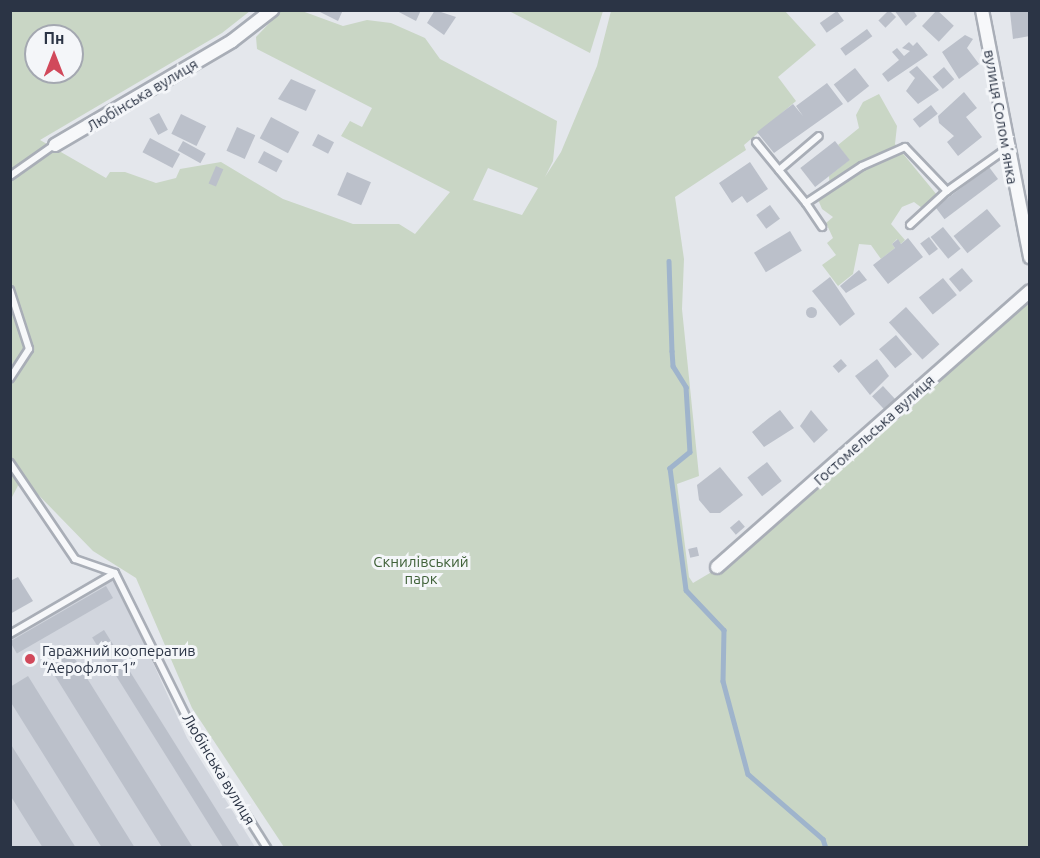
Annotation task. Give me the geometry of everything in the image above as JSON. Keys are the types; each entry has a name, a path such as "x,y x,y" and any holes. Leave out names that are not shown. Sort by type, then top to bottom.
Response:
{"street":[{"name":"Любінська вулиця","path":"55,145 232,41 272,10"},
{"name":"вулиця Соломʼянка","path":"982,10 1006,149 1029,257"},
{"name":"Гостомельська вулиця","path":"717,567 1029,291"}],"lane":[{"path":"779,170 819,136"},
{"path":"756,142 806,203 822,227"},
{"name":"Любінська вулиця","path":"10,176 55,145"},
{"path":"806,203 862,166 905,147 946,191"},
{"path":"910,225 946,191 1006,149"},
{"path":"10,290 29,349 10,378"},
{"path":"10,463 75,559 115,573"},
{"name":"Любінська вулиця","path":"115,573 194,732 267,848"},
{"path":"10,634 115,573"}],"shaded area":[{"path":"115,579 187,738 255,847 11,847 10,640"}],"green space":[{"name":"Скнилівський парк","path":"11,11 250,11 222,33 40,140 106,178 110,172 125,172 156,183 176,178 180,169 221,162 283,199 353,224 399,224 415,234 450,192 341,136 350,121 362,127 372,108 257,49 256,37 281,11 302,11 343,26 367,20 391,23 425,38 440,59 557,121 553,161 545,177 561,152 597,66 611,11 785,11 816,45 778,77 796,101 744,145 746,150 675,197 684,259 682,309 699,476 677,484 689,577 693,583 715,570 1029,301 1029,847 284,847 192,708 136,578 93,551 22,478 11,499","holes":["488,168 538,188 522,215 473,200"]},
{"path":"509,11 603,11 590,53"},
{"path":"879,94 897,126 895,144 937,195 922,208 914,202 902,207 891,224 905,240 901,244 897,239 892,244 895,248 881,259 871,245 859,244 853,274 838,286 822,265 836,255 827,243 833,238 826,223 833,217 822,209 817,197 830,190 829,176 849,160 838,145 859,128 856,115 863,102"}],"building":[{"path":"316,10 343,10 338,21"},
{"path":"395,10 421,10 416,21"},
{"path":"435,10 456,17 444,35 427,23"},
{"path":"889,10 896,17 885,28 878,21"},
{"path":"894,10 913,10 917,16 906,26"},
{"path":"937,10 954,26 939,42 922,26"},
{"path":"1030,10 1030,36 1013,39 1010,12"},
{"path":"837,11 844,21 827,33 820,23"},
{"path":"867,29 872,36 846,56 840,48"},
{"path":"965,35 973,39 967,48 979,64 959,79 942,52"},
{"path":"909,42 913,46 917,42 928,55 888,82 882,74 899,60 892,52 897,48 904,56 910,51 902,48"},
{"path":"917,66 939,90 918,104 906,91 915,78 909,72"},
{"path":"944,67 954,79 943,89 933,77"},
{"path":"855,68 869,86 848,103 834,85"},
{"path":"291,79 316,90 306,111 278,99"},
{"path":"827,83 843,104 774,153 757,132 793,104 803,116 796,106"},
{"path":"964,92 977,108 966,117 982,137 958,156 947,142 954,136 939,123 938,116"},
{"path":"931,105 938,114 920,128 913,119"},
{"path":"159,113 168,130 158,135 149,118"},
{"path":"181,114 206,126 197,146 171,134"},
{"path":"271,117 299,132 288,153 260,138"},
{"path":"237,127 255,135 245,159 226,151"},
{"path":"318,134 334,142 328,154 312,146"},
{"path":"150,138 180,154 173,168 142,152"},
{"path":"183,141 206,154 200,163 178,151"},
{"path":"835,141 850,160 815,187 800,168"},
{"path":"264,151 283,161 276,172 258,162"},
{"path":"750,162 768,189 747,203 742,196 732,203 719,183"},
{"path":"216,166 223,169 216,187 209,183"},
{"path":"989,167 998,179 945,219 935,207"},
{"path":"347,172 371,182 361,205 337,195"},
{"path":"770,205 780,219 766,229 756,215"},
{"path":"987,209 1001,226 967,253 954,236"},
{"path":"943,227 961,249 948,259 931,237"},
{"path":"790,231 802,251 766,272 754,253"},
{"path":"929,237 938,249 929,256 920,244"},
{"path":"908,238 923,257 888,284 873,265 895,248 892,244 898,239 901,244"},
{"path":"962,268 973,281 960,292 949,279"},
{"path":"859,270 867,280 846,293 840,286"},
{"path":"830,277 855,314 840,326 812,291"},
{"path":"943,278 957,295 933,315 919,298"},
{"path":"811,306 817,312 811,318 805,312"},
{"path":"906,307 939,344 922,360 889,322"},
{"path":"896,335 912,354 895,368 879,349"},
{"path":"841,359 847,366 839,373 833,366"},
{"path":"877,359 889,376 870,395 855,376"},
{"path":"883,386 895,399 884,409 872,396"},
{"path":"780,410 794,428 764,447 752,432"},
{"path":"811,410 828,430 814,443 800,426"},
{"path":"767,462 782,481 762,496 747,477"},
{"path":"720,467 743,495 720,513 710,513 699,500 697,485"},
{"path":"739,520 745,527 736,535 730,528"},
{"path":"697,547 699,556 690,558 688,549"},
{"path":"18,577 33,601 10,614 10,581"},
{"path":"106,586 113,598 17,654 10,641"},
{"path":"104,630 240,848 224,848 92,637"},
{"path":"70,651 193,848 162,848 48,665"},
{"path":"28,676 135,848 102,848 10,701 10,687"},
{"path":"10,743 76,848 43,848 10,795"}],"waterway":[{"path":"669,261 673,366 686,387 690,452 670,468 686,590 724,630 723,681 748,774 823,839 826,848"}],"place":[{"name":"Гаражний кооператив “Аерофлот 1”","path":"30,659"}]}
